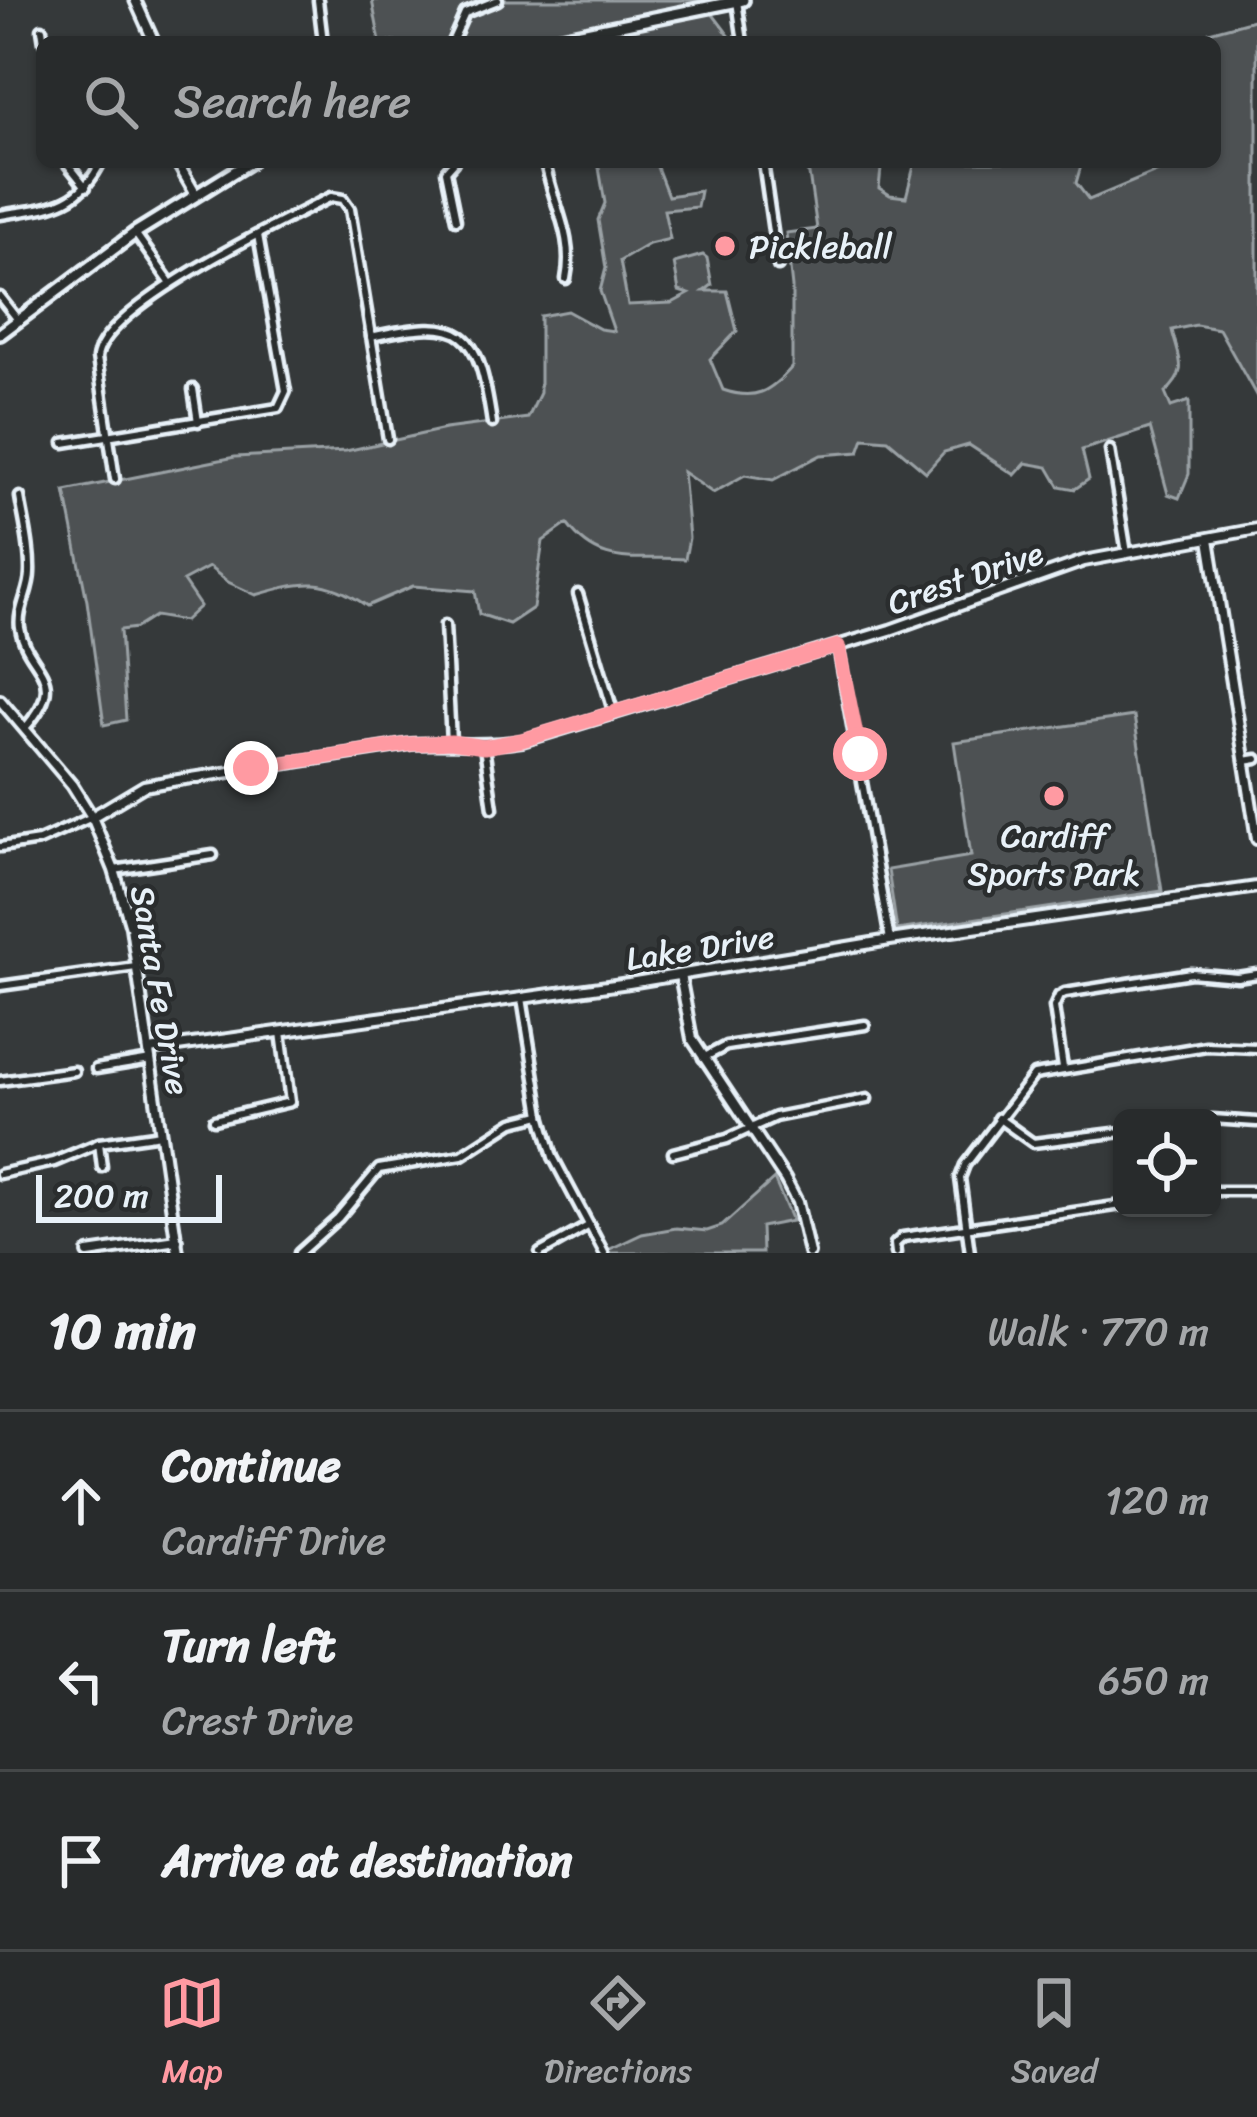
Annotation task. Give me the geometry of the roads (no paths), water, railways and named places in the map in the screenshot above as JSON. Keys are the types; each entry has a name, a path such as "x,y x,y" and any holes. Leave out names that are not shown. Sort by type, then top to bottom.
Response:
{"main road":[{"path":"566,36 740,0"},
{"path":"0,334 135,233 240,168"}],"street":[{"path":"135,0 151,36"},
{"path":"318,0 324,36"},
{"path":"455,36 465,13 498,0"},
{"path":"740,0 743,36"},
{"path":"42,29 43,36"},
{"path":"71,168 86,188"},
{"path":"0,215 55,206 86,188 97,168"},
{"path":"180,168 196,195"},
{"path":"449,168 456,220"},
{"path":"547,168 564,220 566,279"},
{"path":"764,168 778,266"},
{"path":"115,479 98,350 171,284 331,196 343,199 350,209 388,439"},
{"path":"135,233 171,284"},
{"path":"64,442 273,410 286,398 258,235"},
{"path":"0,298 18,320"},
{"path":"371,337 435,326 460,337 483,365 492,423"},
{"path":"193,389 199,422"},
{"path":"1110,450 1127,553"},
{"path":"20,497 30,572 18,621 21,636 43,673 45,694 42,709 25,728"},
{"name":"Crest Drive","path":"0,847 39,841 144,786 410,744 451,742 484,747 614,714 838,646 1084,561 1257,529"},
{"path":"1209,538 1257,835"},
{"path":"578,594 614,714"},
{"path":"445,626 451,742"},
{"path":"838,646 890,940"},
{"name":"Santa Fe Drive","path":"0,700 72,784 114,870 130,927 178,1253"},
{"path":"484,747 494,808"},
{"path":"1244,761 1257,759"},
{"path":"114,870 213,855"},
{"name":"Lake Drive","path":"150,1056 281,1032 1257,887"},
{"path":"0,986 136,967"},
{"path":"1063,1068 1054,1007 1065,992 1191,973 1257,974"},
{"path":"680,975 692,1039 797,1202 809,1253"},
{"path":"522,998 541,1114 560,1174 604,1253"},
{"path":"703,1058 726,1046 865,1025"},
{"path":"214,1120 290,1102 281,1032"},
{"path":"970,1253 960,1178 964,1165 1034,1075 1205,1046 1257,1048"},
{"path":"96,1069 150,1056"},
{"path":"0,1081 74,1071"},
{"path":"673,1153 775,1118 867,1099"},
{"path":"299,1253 338,1218 379,1169 462,1155 514,1122 541,1114"},
{"path":"998,1118 1034,1143 1113,1133"},
{"path":"1221,1120 1257,1122"},
{"path":"0,1174 54,1162 99,1143 161,1134"},
{"path":"99,1143 102,1167"},
{"path":"1221,1191 1257,1191"},
{"path":"895,1251 903,1237 1113,1206"},
{"path":"540,1253 588,1226"},
{"path":"88,1253 177,1240"}],"place":[{"name":"Pickleball","path":"725,246"},
{"name":"Cardiff Sports Park","path":"1054,796"}]}
